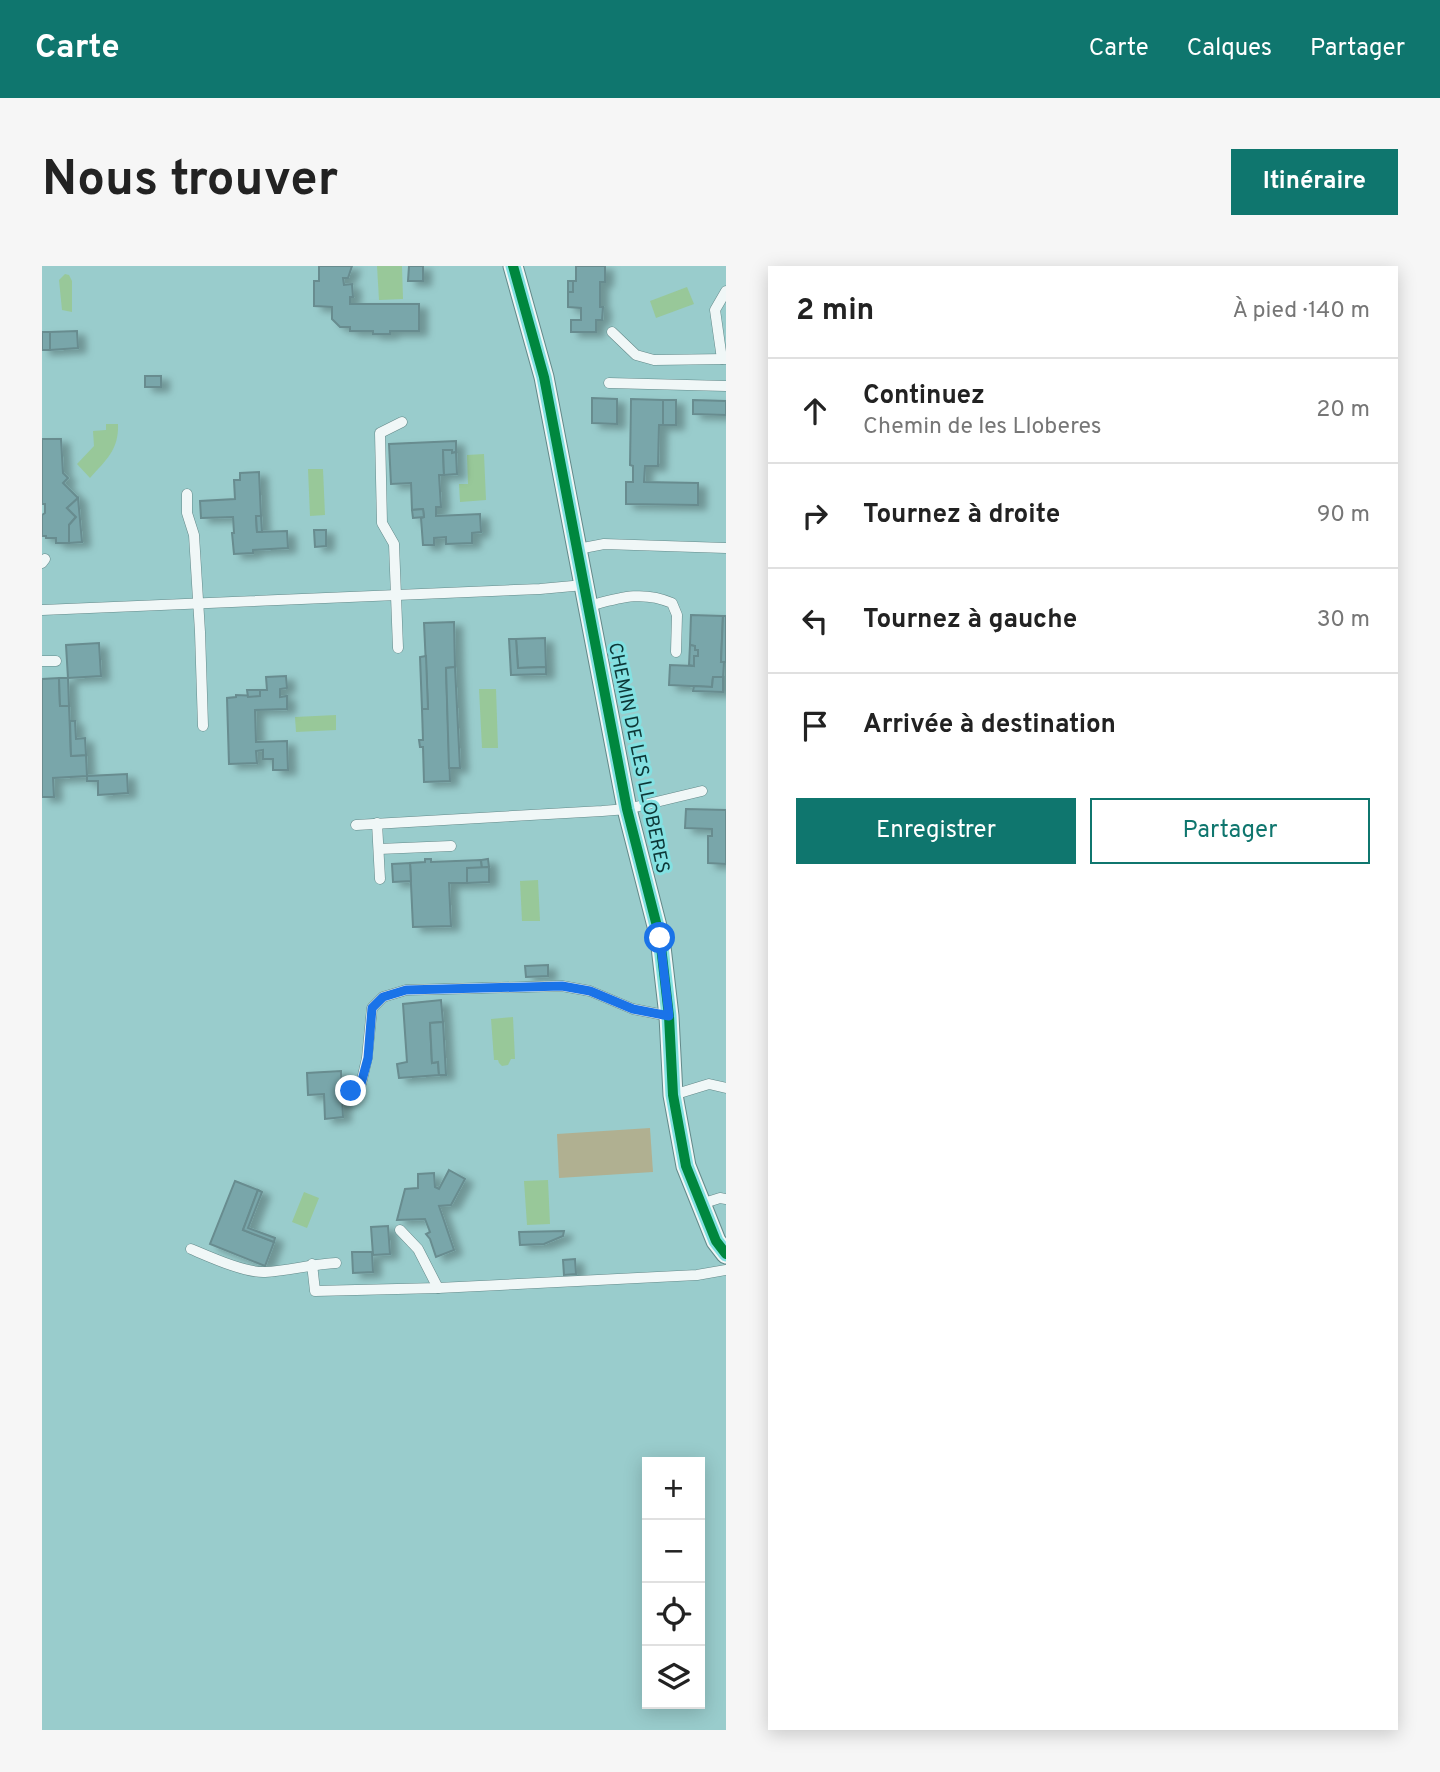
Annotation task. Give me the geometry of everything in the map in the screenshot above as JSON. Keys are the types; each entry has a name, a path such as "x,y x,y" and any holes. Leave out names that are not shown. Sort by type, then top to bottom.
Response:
{"street":[{"name":"CHEMIN DE LES LLOBERES","path":"513,266 544,377 627,809 660,938 669,1016 673,1094 686,1166 716,1241 726,1254"}],"lane":[{"path":"612,332 636,355 654,360 724,359 715,310 726,291"},
{"path":"609,383 726,386"},
{"path":"398,648 394,544 382,523 380,433 402,422"},
{"path":"187,494 187,513 194,535 203,726"},
{"path":"578,549 604,544 726,548"},
{"path":"42,610 584,585"},
{"path":"589,606 629,596 658,596 672,603 677,615 676,652"},
{"path":"42,662 56,661"},
{"path":"356,825 627,809 702,791"},
{"path":"377,824 380,879"},
{"path":"379,849 451,845"},
{"path":"351,1091 361,1084 368,1058 372,1008 383,997 406,990 562,986 590,991 633,1009 669,1016"},
{"path":"673,1094 709,1084 726,1088"},
{"path":"700,1205 720,1198 726,1199"},
{"path":"400,1230 418,1250 438,1288"},
{"path":"191,1250 262,1273 336,1262"},
{"path":"312,1264 315,1291 438,1288 697,1275 726,1270"}],"shaded area":[{"path":"377,266 402,266 403,299 379,300"},
{"path":"65,274 69,275 72,281 72,312 62,310 59,280"},
{"path":"687,287 694,304 656,318 650,301"},
{"path":"106,424 118,424 114,448 90,478 77,464 94,446 93,431 106,430"},
{"path":"484,454 486,500 460,502 459,484 468,484 467,455"},
{"path":"308,469 323,469 325,515 310,516"},
{"path":"479,689 496,689 498,748 482,748"},
{"path":"336,715 336,730 296,732 295,717"},
{"path":"538,880 540,921 522,921 520,881"},
{"path":"513,1017 515,1059 502,1066 498,1060 494,1060 491,1019"},
{"path":"650,1128 653,1172 559,1178 557,1134"},
{"path":"548,1180 550,1224 527,1225 524,1181"},
{"path":"304,1192 319,1198 307,1228 292,1222"}],"building":[{"path":"319,266 352,266 348,278 343,278 344,285 352,284 353,297 350,297 350,304 419,304 419,331 373,334 373,331 350,331 350,327 340,327 332,319 332,307 314,306 314,281 319,281"},
{"path":"409,266 423,266 423,281 408,281"},
{"path":"576,266 605,266 605,282 600,282 602,320 596,320 596,332 571,332 571,320 581,320 581,308 568,307 568,292 573,292 573,281 576,281"},
{"path":"568,281 573,281 573,292 568,292"},
{"path":"77,331 78,348 50,350 50,332"},
{"path":"42,332 50,332 50,350 42,350"},
{"path":"145,376 161,376 161,387 145,387"},
{"path":"592,398 617,399 617,424 592,423"},
{"path":"631,399 663,400 663,425 659,425 658,466 645,466 644,482 698,483 698,505 626,504 626,482 633,482 633,466 630,465"},
{"path":"663,400 676,400 676,425 663,425"},
{"path":"693,400 726,401 726,415 693,414"},
{"path":"42,439 61,439 63,473 68,478 63,483 78,498 67,508 76,517 69,525 69,543 56,543 56,538 42,536 45,504 42,504"},
{"path":"456,441 456,452 443,450 444,475 439,475 441,507 436,507 436,516 480,514 481,532 472,533 472,543 446,544 446,537 434,538 434,545 423,545 423,509 412,510 411,483 391,484 389,444"},
{"path":"443,450 456,452 457,474 444,475"},
{"path":"259,472 261,516 256,516 257,532 287,531 288,548 234,554 233,517 201,518 200,501 235,499 234,480 240,480 240,473"},
{"path":"78,498 82,542 69,543 69,525 76,517 67,508"},
{"path":"423,509 424,517 413,518 412,510"},
{"path":"256,516 261,516 262,532 257,532"},
{"path":"314,530 326,530 326,546 315,547"},
{"path":"691,615 723,616 723,677 713,677 712,687 669,685 670,665 694,666 694,656 698,656 698,650 690,645"},
{"path":"723,616 726,616 726,662 721,662"},
{"path":"454,622 455,667 446,668 450,781 424,782 423,747 420,747 419,740 423,740 422,709 428,709 424,623"},
{"path":"545,638 546,667 518,668 516,639"},
{"path":"509,639 516,639 518,668 546,667 546,674 511,675"},
{"path":"99,643 101,676 68,678 66,645"},
{"path":"690,645 698,650 698,656 694,656 694,666 689,665"},
{"path":"426,656 428,709 422,709 420,657"},
{"path":"455,667 460,768 449,768 446,668"},
{"path":"286,676 287,688 280,689 280,697 287,696 287,709 255,710 256,742 287,741 288,770 273,770 273,759 263,759 263,750 256,751 257,763 229,764 227,698 236,695 260,696 260,690 267,690 266,677"},
{"path":"713,677 723,677 723,692 693,691 694,686 712,687"},
{"path":"59,678 60,706 69,706 71,756 86,755 87,776 53,778 54,797 42,797 42,679"},
{"path":"59,678 68,678 69,706 60,706"},
{"path":"247,690 260,690 260,696 248,697"},
{"path":"70,721 75,721 76,739 85,738 86,755 71,756"},
{"path":"127,774 128,793 98,795 98,781 87,781 87,776"},
{"path":"686,809 726,810 726,864 708,863 708,836 712,836 712,829 685,828"},
{"path":"425,859 431,859 431,862 481,860 482,868 467,868 467,883 449,883 451,926 413,927 410,863 425,862"},
{"path":"488,859 489,867 482,868 481,860"},
{"path":"410,863 411,881 393,882 392,864"},
{"path":"489,867 489,882 467,883 467,868"},
{"path":"548,965 548,976 526,977 525,966"},
{"path":"441,1000 443,1022 430,1023 432,1063 438,1062 439,1075 399,1078 397,1064 407,1062 403,1004"},
{"path":"443,1022 446,1075 439,1075 438,1062 432,1063 430,1023"},
{"path":"341,1071 343,1117 325,1119 324,1094 308,1095 307,1073"},
{"path":"449,1170 465,1179 451,1205 439,1206 454,1250 436,1257 426,1234 430,1232 425,1219 397,1220 405,1189 418,1188 418,1174 434,1173 435,1187 439,1189"},
{"path":"235,1181 258,1190 243,1230 274,1242 265,1266 210,1244"},
{"path":"258,1190 262,1192 248,1228 275,1238 274,1242 243,1230"},
{"path":"388,1226 390,1254 373,1255 371,1227"},
{"path":"564,1231 563,1236 544,1244 520,1245 519,1232"},
{"path":"352,1252 372,1252 373,1272 353,1273"},
{"path":"575,1259 576,1274 564,1275 563,1260"}],"cycle path":[{"path":"513,266 544,377 627,809 660,938 669,1016 673,1095 686,1166 716,1241 726,1254"}],"route":[{"path":"351,1091 361,1084 368,1058 372,1008 383,997 406,990 562,986 590,991 633,1009 669,1016 660,938"}]}
